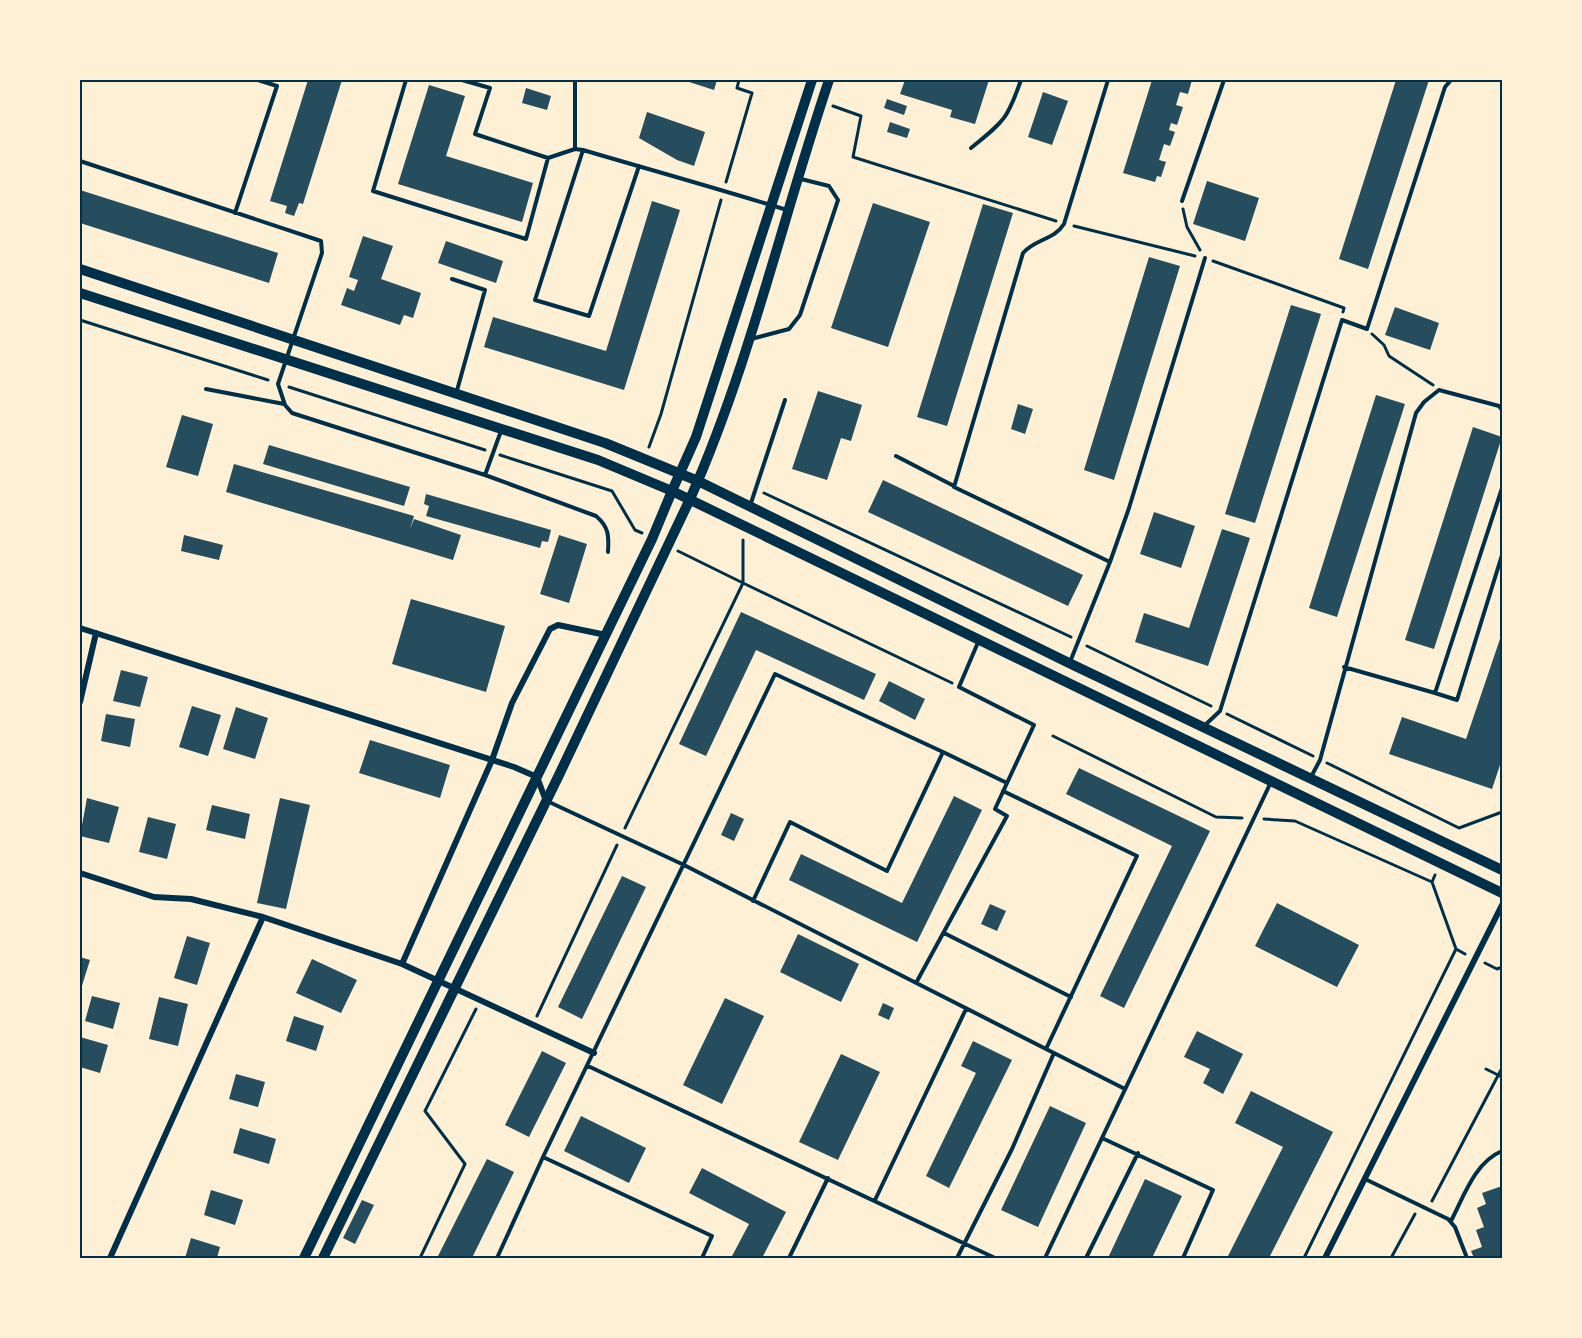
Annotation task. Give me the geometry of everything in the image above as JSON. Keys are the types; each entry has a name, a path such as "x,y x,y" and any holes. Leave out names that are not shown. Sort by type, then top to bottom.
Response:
{"main road":[{"path":"304,1258 652,539 696,437 812,80"},
{"path":"323,1258 669,547 698,481 714,443 750,339 829,80"},
{"path":"80,269 605,443 698,481 1069,663 1503,870"},
{"path":"80,293 598,460 672,491 1503,893"}],"street":[{"path":"402,964 492,760 512,703 550,629 558,625 606,635"},
{"path":"80,628 492,760 537,777 546,801"},
{"path":"80,702 96,633"},
{"path":"80,873 154,897 191,899 263,916 402,964 594,1053"},
{"path":"1325,1258 1503,905"},
{"path":"110,1258 263,916"}],"lane":[{"path":"235,213 277,86 258,80"},
{"path":"406,80 373,191 526,239 548,158"},
{"path":"462,80 490,88 475,134 548,158 575,148 584,150 789,211"},
{"path":"575,80 575,148"},
{"path":"971,148 1003,123 1010,112 1021,80"},
{"path":"954,487 1023,253 1031,244 1058,234 1064,224 1108,80"},
{"path":"1182,201 1224,80"},
{"path":"1204,726 1220,711 1342,320 1367,329 1445,87 1451,80"},
{"path":"584,150 535,300 589,316 639,166"},
{"path":"80,161 321,241 322,253 278,384 285,405 292,413 485,475 596,516 604,523 609,534 608,552"},
{"path":"750,339 789,329 801,315 838,200 829,186 799,178"},
{"path":"1069,663 1080,642 1129,508 1205,258"},
{"path":"452,279 485,290 456,394"},
{"path":"206,389 285,405"},
{"path":"1310,777 1320,760 1344,666 1416,413 1424,402 1439,390 1500,406 1503,410"},
{"path":"749,506 784,400"},
{"path":"485,475 501,430"},
{"path":"896,456 954,487 1110,562"},
{"path":"1435,693 1503,489"},
{"path":"1344,666 1457,700 1503,555"},
{"path":"916,984 1007,816 994,809 1034,725 959,687 980,639"},
{"path":"497,1258 543,1157 775,674 1007,783"},
{"path":"753,901 790,822 887,871 943,752"},
{"path":"1045,1258 1271,781"},
{"path":"1003,791 1137,856 1046,1049"},
{"path":"546,801 684,865 1125,1089"},
{"path":"944,933 1071,997"},
{"path":"875,1200 966,1009"},
{"path":"957,1258 1012,1149 1054,1053"},
{"path":"588,1065 995,1258"},
{"path":"1102,1138 1213,1190 1183,1258"},
{"path":"1450,1221 1480,1167 1487,1158 1503,1151"},
{"path":"1086,1258 1138,1153"},
{"path":"543,1157 712,1236 702,1258"},
{"path":"789,1258 828,1178"},
{"path":"1365,1179 1450,1221 1467,1258"}],"path":[{"path":"644,459 661,414 752,93 737,88 740,80"},
{"path":"1182,201 1187,227 1205,258"},
{"path":"80,320 612,492 636,530 652,539"},
{"path":"1367,329 1383,345 1389,356 1439,390"},
{"path":"754,489 1080,642 1459,828"},
{"path":"533,1023 743,583 743,524"},
{"path":"669,547 959,687"},
{"path":"1053,736 1216,818 1295,821 1432,882"},
{"path":"1450,845 1459,828 1503,812"},
{"path":"1441,863 1432,882 1456,949 1497,969 1503,967"},
{"path":"1304,1258 1456,949"},
{"path":"420,1258 465,1164 425,1111 477,1006"},
{"path":"1391,1258 1423,1198 1433,1202 1501,1076 1503,1068"},
{"path":"1486,1069 1501,1076"}],"building":[{"path":"308,80 342,80 303,204 299,203 294,216 285,213 287,206 270,201"},
{"path":"683,80 717,80 714,90"},
{"path":"905,80 989,80 975,124 950,117 952,110 900,94"},
{"path":"1152,80 1192,80 1188,94 1180,92 1176,105 1183,107 1177,125 1171,123 1169,130 1175,132 1170,146 1164,144 1159,160 1166,162 1161,177 1157,176 1155,182 1123,173"},
{"path":"1396,80 1429,80 1368,269 1339,259"},
{"path":"429,85 465,96 446,156 533,183 522,222 398,184"},
{"path":"526,88 551,96 547,110 522,103"},
{"path":"1043,92 1068,101 1052,145 1028,137"},
{"path":"887,99 907,106 904,115 884,108"},
{"path":"647,112 705,132 694,166 677,160 639,138"},
{"path":"890,122 910,129 907,138 887,132"},
{"path":"1207,181 1259,198 1245,241 1193,224"},
{"path":"80,190 278,253 269,283 80,223"},
{"path":"652,201 680,210 624,390 484,347 493,317 606,351"},
{"path":"873,203 930,222 888,347 831,328"},
{"path":"983,204 1013,213 947,426 917,417"},
{"path":"363,236 393,246 381,279 421,293 413,318 404,315 400,325 341,305 347,288 354,291 358,280 349,277"},
{"path":"446,241 503,261 496,283 438,263"},
{"path":"1149,257 1180,266 1114,480 1084,470"},
{"path":"1291,305 1321,314 1255,523 1225,514"},
{"path":"1395,307 1439,323 1430,350 1385,335"},
{"path":"818,391 862,405 851,441 841,438 827,480 792,469"},
{"path":"1376,395 1405,404 1337,617 1309,608"},
{"path":"1018,404 1033,409 1025,434 1011,429"},
{"path":"182,415 213,424 198,476 166,467"},
{"path":"1473,427 1502,437 1434,649 1405,640"},
{"path":"269,445 410,487 404,506 263,464"},
{"path":"234,464 414,516 410,529 414,519 461,535 453,560 226,492"},
{"path":"883,480 1083,575 1068,606 868,512"},
{"path":"426,494 551,530 548,542 542,541 540,548 426,516 429,506 424,504"},
{"path":"1154,512 1195,526 1181,568 1140,554"},
{"path":"1222,529 1250,538 1208,666 1135,642 1144,613 1189,628"},
{"path":"184,535 223,545 219,560 181,551"},
{"path":"559,535 587,544 569,603 540,594"},
{"path":"411,599 505,626 486,692 392,664"},
{"path":"741,612 876,674 864,700 756,650 706,756 679,744"},
{"path":"1502,633 1502,759 1492,789 1389,754 1402,717 1466,739"},
{"path":"121,670 148,677 140,707 113,701"},
{"path":"889,681 925,699 915,720 879,701"},
{"path":"192,706 221,715 208,756 179,747"},
{"path":"236,707 268,718 255,759 223,749"},
{"path":"106,714 135,719 130,747 101,741"},
{"path":"370,740 450,765 440,798 359,773"},
{"path":"1079,768 1210,831 1124,1008 1100,996 1172,846 1066,794"},
{"path":"954,796 982,810 917,942 789,880 801,854 902,903"},
{"path":"87,798 119,807 109,843 80,836"},
{"path":"280,798 310,805 286,909 257,903"},
{"path":"212,805 250,814 245,839 206,830"},
{"path":"731,813 744,819 734,841 721,835"},
{"path":"148,817 176,824 167,859 139,852"},
{"path":"622,876 646,887 582,1019 558,1007"},
{"path":"1277,903 1359,945 1337,987 1255,946"},
{"path":"990,904 1006,911 997,931 981,924"},
{"path":"798,934 859,964 841,1002 780,972"},
{"path":"187,936 210,943 197,985 174,978"},
{"path":"80,957 90,960 80,992"},
{"path":"312,959 357,980 341,1013 296,993"},
{"path":"92,996 120,1003 113,1029 85,1021"},
{"path":"159,997 188,1004 178,1046 149,1039"},
{"path":"725,998 764,1016 722,1104 683,1085"},
{"path":"883,1003 894,1008 889,1020 878,1015"},
{"path":"294,1016 324,1026 316,1051 286,1041"},
{"path":"1197,1031 1243,1054 1223,1094 1203,1083 1210,1069 1184,1057"},
{"path":"80,1037 108,1045 100,1073 80,1067"},
{"path":"973,1041 1012,1060 949,1188 926,1176 976,1073 961,1066"},
{"path":"542,1051 566,1063 529,1137 505,1125"},
{"path":"841,1054 880,1072 838,1160 799,1142"},
{"path":"236,1074 265,1082 258,1107 229,1099"},
{"path":"1251,1091 1333,1132 1269,1258 1227,1258 1283,1147 1235,1123"},
{"path":"1050,1106 1086,1123 1038,1227 1001,1210"},
{"path":"581,1116 646,1148 629,1183 564,1151"},
{"path":"240,1128 276,1139 269,1164 233,1153"},
{"path":"487,1159 514,1172 472,1258 437,1258"},
{"path":"702,1168 786,1212 762,1258 731,1258 749,1224 689,1193"},
{"path":"1145,1179 1182,1196 1152,1258 1108,1258"},
{"path":"1502,1186 1502,1258 1474,1258 1471,1251 1482,1247 1476,1230 1484,1227 1477,1208 1486,1204 1482,1193"},
{"path":"211,1190 243,1200 235,1225 204,1215"},
{"path":"362,1200 374,1205 355,1244 343,1238"},
{"path":"191,1238 220,1247 217,1258 185,1258"}]}
